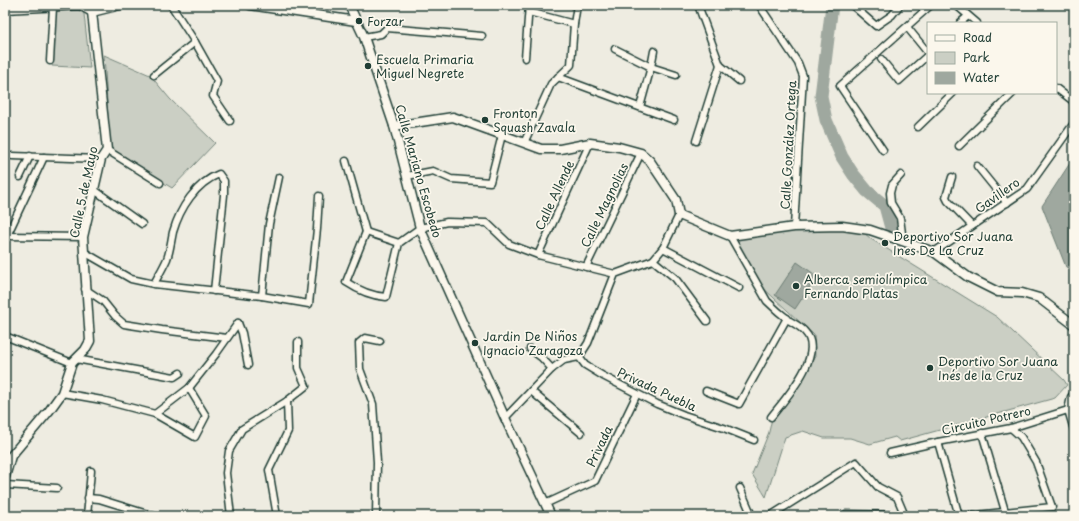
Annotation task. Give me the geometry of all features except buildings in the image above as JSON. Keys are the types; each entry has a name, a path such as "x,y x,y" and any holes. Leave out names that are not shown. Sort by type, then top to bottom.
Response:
{"street":[{"path":"5,9 80,5 90,8 120,5"},
{"path":"171,5 195,42 216,80 213,96 230,121"},
{"path":"250,5 356,21"},
{"name":"Calle Mariano Escobedo","path":"349,5 364,37 394,126 420,228 505,418 551,516"},
{"path":"524,143 551,84 572,65 574,24 577,5"},
{"path":"698,5 720,65 739,82"},
{"name":"Calle González Ortega","path":"760,5 798,63 803,76 794,227"},
{"path":"852,5 876,26 892,15 900,5"},
{"path":"883,150 840,86 931,5"},
{"path":"956,5 976,22"},
{"path":"50,61 53,7"},
{"name":"Calle 5 de Mayo","path":"62,393 74,361 85,350 90,341 83,238 101,159 107,150 90,8"},
{"path":"525,58 529,8 574,24"},
{"path":"961,22 968,16"},
{"path":"907,27 927,53"},
{"path":"364,37 381,34 387,28 482,36"},
{"path":"154,75 195,42"},
{"path":"615,49 651,67 676,76"},
{"path":"640,107 654,51"},
{"path":"881,59 900,81 927,55"},
{"path":"696,141 720,65"},
{"path":"558,77 674,120"},
{"path":"1057,89 1074,102"},
{"path":"918,127 952,94"},
{"path":"959,146 1012,94"},
{"path":"346,161 366,232 346,282 354,288 378,296 386,297 398,243 420,228 447,222 487,223 509,244 538,256 615,274 653,260 663,248 679,215 676,200 650,161 641,153 619,147 590,143 560,149 541,149 453,117 394,126"},
{"name":"Gavillero","path":"934,252 1027,189 1074,123"},
{"path":"407,176 433,171 452,179 490,182 502,135"},
{"name":"Calle Allende","path":"538,256 590,143"},
{"path":"107,150 160,184"},
{"name":"Calle Magnolias","path":"586,267 641,153"},
{"path":"12,156 101,159"},
{"path":"20,177 30,156"},
{"path":"44,157 6,238 83,238"},
{"path":"978,166 1007,203"},
{"path":"154,284 167,258 173,231 180,213 194,191 210,177 220,174 224,181 224,195 214,291"},
{"path":"901,175 892,185 890,197 891,203 900,218 903,241"},
{"path":"952,176 946,197 972,226"},
{"path":"262,296 269,224 278,177"},
{"path":"93,189 142,224"},
{"path":"84,252 131,279 154,284 262,296 309,304 319,196"},
{"path":"679,215 730,236 794,227 842,226 870,230 934,252 968,277 998,292 1022,293 1039,298 1074,325"},
{"path":"366,232 398,243"},
{"path":"730,236 767,301 805,332 810,340 810,355 806,369 771,417"},
{"path":"663,248 739,288"},
{"path":"653,260 675,278 707,320"},
{"path":"505,418 552,369 564,360 579,357 588,343 615,274"},
{"path":"86,289 103,301 115,316 124,324 227,338"},
{"path":"706,391 739,404 787,318"},
{"path":"155,414 189,388 238,323 242,333 248,365"},
{"path":"5,336 74,361 174,378 180,373"},
{"path":"376,516 377,462 373,404 360,368 358,352 359,343 364,338 380,342"},
{"path":"231,516 226,473 230,451 242,428 287,401 306,386 298,368 298,342"},
{"path":"530,349 542,357 552,369"},
{"name":"Privada Puebla","path":"579,357 585,365 637,394 684,415 724,428 754,440"},
{"path":"5,477 11,456 62,393 102,400 155,414 195,437 206,416 189,388"},
{"path":"531,391 581,433"},
{"path":"1074,393 1071,397 1068,410 1074,430"},
{"name":"Privada","path":"545,504 595,481 637,394"},
{"path":"277,516 269,470 288,431 287,401"},
{"name":"Circuito Potrero","path":"890,453 1011,428 1068,410"},
{"path":"966,516 1052,507 1036,462 1021,437 1011,428"},
{"path":"982,433 1005,511"},
{"path":"938,442 959,516"},
{"path":"770,516 856,462 878,487 897,497 904,515 846,514"},
{"path":"87,516 91,471"},
{"path":"5,484 58,488"},
{"path":"740,488 752,516"},
{"path":"88,498 99,499 154,516"}],"green space":[{"path":"56,10 81,10 84,14 90,68 52,66 53,13"},
{"path":"104,55 150,75 170,99 215,143 172,188 110,150"},
{"name":"Deportivo Sor Juana Inés de la Cruz","path":"835,228 863,232 871,239 997,317 1064,380 1067,385 1055,398 900,441 895,437 870,444 850,438 824,438 803,431 785,437 766,497 752,474 769,432 772,418 815,357 814,335 761,286 732,237 797,230"}],"water":[{"path":"1074,157 1073,271 1066,267 1042,206"},
{"name":"Alberca semiolímpica Fernando Platas","path":"797,262 817,276 795,309 775,295"}],"waterway":[{"path":"832,5 821,96 826,120 842,157 853,174 867,191 885,206 891,228"}],"place":[{"name":"Forzar","path":"359,21"},
{"name":"Escuela Primaria Miguel Negrete","path":"368,66"},
{"name":"Fronton Squash Zavala","path":"485,120"},
{"name":"Deportivo Sor Juana Ines De La Cruz","path":"885,243"},
{"name":"Alberca semiolímpica Fernando Platas","path":"796,286"},
{"name":"Jardin De Niños Ignacio Zaragoza","path":"475,343"},
{"name":"Deportivo Sor Juana Inés de la Cruz","path":"930,368"}]}
